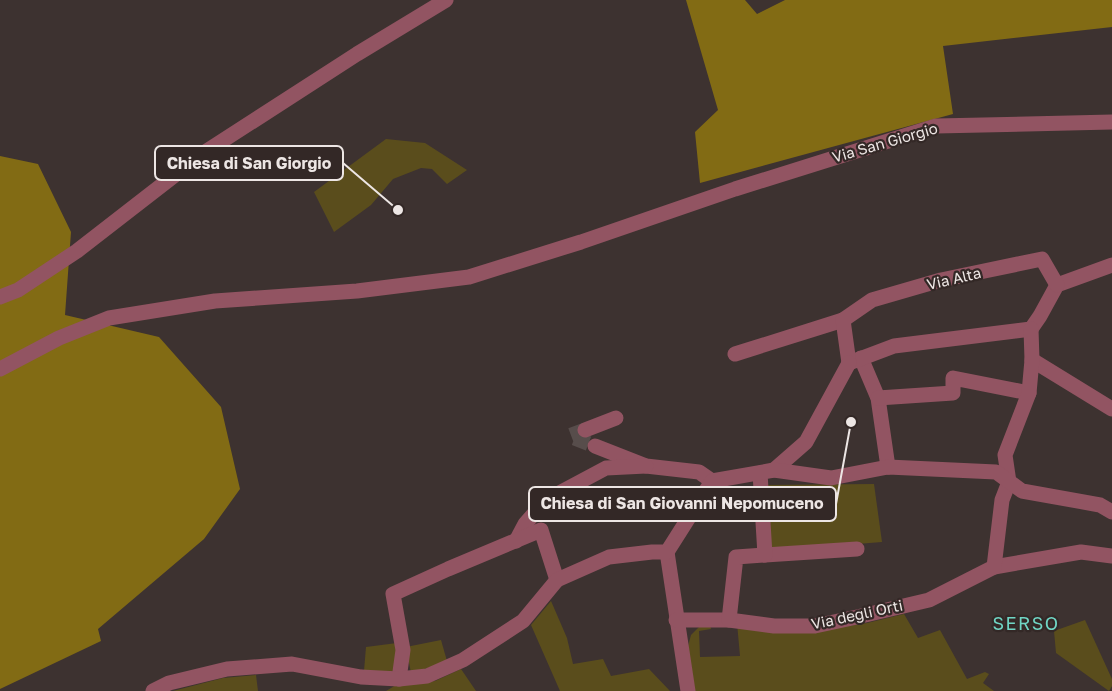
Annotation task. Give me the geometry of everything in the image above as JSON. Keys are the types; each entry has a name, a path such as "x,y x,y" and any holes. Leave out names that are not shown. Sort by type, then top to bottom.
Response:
{"street":[{"path":"0,297 18,290 77,250 202,154 347,60 446,0"},
{"name":"Via San Giorgio","path":"0,369 58,338 109,318 215,301 357,291 469,277 581,242 735,189 936,126 1112,122"},
{"name":"Via Alta","path":"735,354 843,320 872,300 941,280 1042,259 1057,285"},
{"path":"994,567 1002,500 1009,482 1005,455 1029,393 1032,360 1031,329 1057,285 1112,265"},
{"path":"843,320 855,361 879,398 888,467"},
{"path":"767,472 806,442 855,361 894,346 1031,329"},
{"path":"1032,360 1112,409"},
{"path":"879,398 953,393 953,378 1029,393"},
{"path":"585,430 616,418"},
{"path":"595,446 646,466"},
{"path":"516,542 525,524 546,500 606,468 646,466 699,472 712,481"},
{"path":"153,691 169,683 227,669 292,664 361,677 399,679 427,676 463,660 523,621 557,580 609,557 659,552 712,481 767,472 831,478 888,467 996,472 1022,491 1100,505 1112,512"},
{"path":"765,555 767,472"},
{"path":"399,679 403,650 393,594 541,530 557,580"},
{"path":"729,620 736,557 856,549"},
{"path":"659,552 676,620 688,691"},
{"name":"Via degli Orti","path":"676,620 729,620 774,626 815,626 928,600 994,567 1081,552 1112,556"}],"shaded area":[{"path":"686,0 745,0 757,14 785,0 1112,0 1112,27 943,46 953,114 700,183 695,132 718,110"},
{"path":"386,139 425,143 467,170 447,184 432,169 421,168 393,179 371,205 334,232 314,192"},
{"path":"0,156 38,164 71,232 65,315 159,337 221,407 240,489 204,539 98,629 101,641 0,689"},
{"path":"874,484 882,542 770,551 763,485"},
{"path":"551,601 567,638 573,664 603,659 611,676 649,669 670,691 560,691 531,625"},
{"path":"904,614 918,638 940,630 967,679 985,672 989,674 983,683 994,691 695,691 688,646 691,635 699,627 710,624 711,629 699,631 700,657 740,656 737,623 810,632 867,623"},
{"path":"1085,620 1112,679 1109,691 1056,653 1054,631"},
{"path":"441,640 447,661 411,673 406,647"},
{"path":"397,643 394,673 364,671 366,647"},
{"path":"461,669 476,691 386,691 396,685 435,681"},
{"path":"256,675 258,691 173,691 223,678"}],"tunnel":[{"path":"585,430 569,436 595,446"}],"place":[{"name":"Chiesa di San Giorgio","path":"398,210"},
{"name":"Chiesa di San Giovanni Nepomuceno","path":"851,422"}],"district":[{"name":"SERSO","path":"1026,624"}]}
